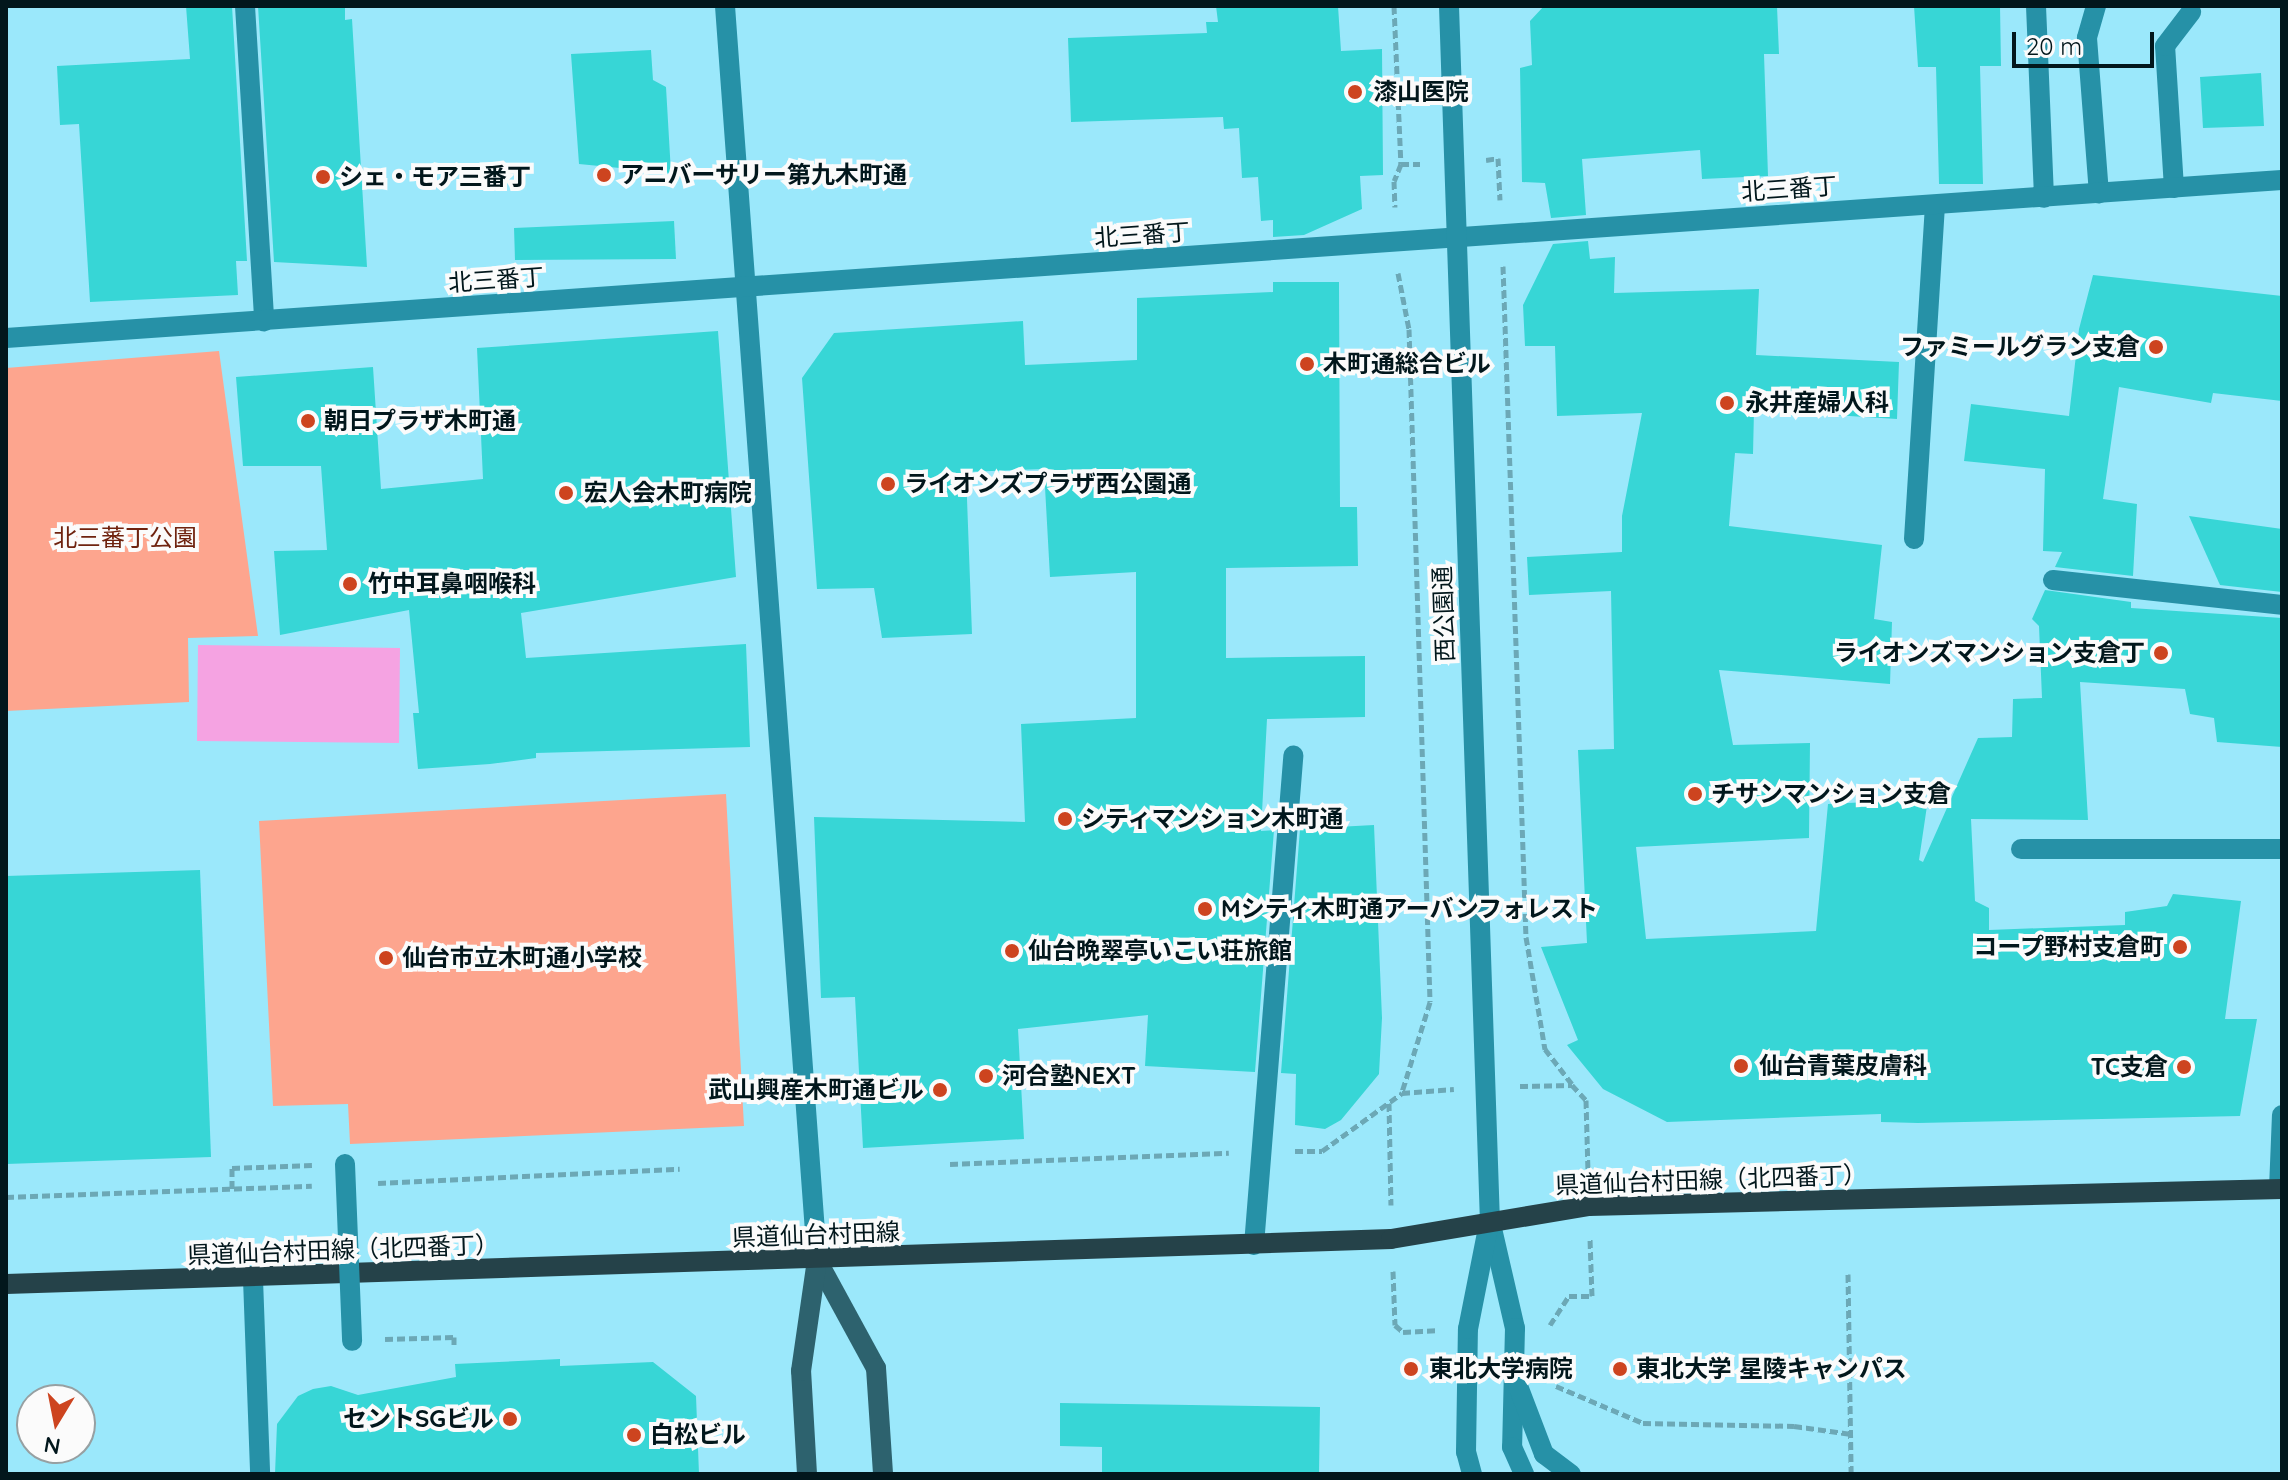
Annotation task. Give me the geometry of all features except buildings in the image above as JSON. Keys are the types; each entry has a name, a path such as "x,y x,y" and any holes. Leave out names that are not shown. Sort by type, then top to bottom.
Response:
{"main road":[{"name":"県道仙台村田線（北四番丁）","path":"952,1256 1391,1239 1490,1220 1589,1206 2280,1189"},
{"name":"県道仙台村田線","path":"682,1265 952,1256"},
{"path":"807,1474 801,1371 817,1260"},
{"path":"817,1260 876,1368 883,1474"},
{"name":"県道仙台村田線（北四番丁）","path":"6,1284 682,1265"}],"street":[{"path":"245,6 264,321"},
{"path":"725,6 817,1260"},
{"name":"西公園通","path":"1449,6 1490,1220"},
{"path":"2036,6 2044,198"},
{"path":"2096,6 2087,38 2099,194"},
{"path":"2174,188 2165,46 2191,12"},
{"name":"北三番丁","path":"6,338 746,290 2282,180"},
{"path":"1914,539 1935,206"},
{"path":"2053,580 2282,605"},
{"path":"1254,1245 1293,756"},
{"path":"2021,849 2282,849"},
{"path":"2280,1189 2282,1115"},
{"path":"345,1164 352,1341"},
{"path":"1490,1220 1515,1328 1512,1447 1524,1474"},
{"path":"1465,1474 1468,1329 1490,1220"},
{"path":"253,1279 260,1474"},
{"path":"1514,1374 1544,1454 1571,1474"},
{"path":"1466,1452 1472,1474"}],"path":[{"path":"1394,6 1401,164 1394,181"},
{"path":"1400,297 1409,329 1430,1002 1402,1093"},
{"path":"1506,325 1526,937 1545,1049 1572,1085"},
{"path":"950,1164 1322,1151 1389,1102"},
{"path":"232,1189 232,1168 345,1164"},
{"path":"1848,1274 1851,1474"},
{"path":"1549,1341 1549,1327 1569,1296 1592,1296"},
{"path":"352,1341 454,1337 454,1347"},
{"path":"1550,1384 1643,1423 1794,1426 1851,1434"}],"green space":[{"name":"北三蕃丁公園","path":"219,351 258,636 188,638 189,702 6,711 6,368"},
{"path":"726,794 744,1126 350,1144 348,1104 273,1106 259,821"}],"shaded area":[{"path":"198,645 400,648 399,743 197,741"}],"place":[{"name":"漆山医院","path":"1355,92"},
{"name":"アニバーサリー第九木町通","path":"604,175"},
{"name":"シェ・モア三番丁","path":"323,177"},
{"name":"ファミールグラン支倉","path":"2156,347"},
{"name":"木町通総合ビル","path":"1307,364"},
{"name":"永井産婦人科","path":"1727,403"},
{"name":"朝日プラザ木町通","path":"308,421"},
{"name":"ライオンズプラザ西公園通","path":"888,484"},
{"name":"宏人会木町病院","path":"566,493"},
{"name":"竹中耳鼻咽喉科","path":"350,584"},
{"name":"ライオンズマンション支倉丁","path":"2161,653"},
{"name":"チサンマンション支倉","path":"1695,794"},
{"name":"シティマンション木町通","path":"1065,819"},
{"name":"Mシティ木町通アーバンフォレスト","path":"1205,909"},
{"name":"コープ野村支倉町","path":"2180,947"},
{"name":"仙台晩翠亭いこい荘旅館","path":"1012,951"},
{"name":"仙台市立木町通小学校","path":"386,958"},
{"name":"仙台青葉皮膚科","path":"1741,1066"},
{"name":"TC支倉","path":"2184,1067"},
{"name":"河合塾NEXT","path":"986,1076"},
{"name":"武山興産木町通ビル","path":"940,1090"},
{"name":"東北大学病院","path":"1411,1369"},
{"name":"東北大学 星陵キャンパス","path":"1620,1369"},
{"name":"セントSGビル","path":"510,1419"},
{"name":"白松ビル","path":"634,1435"}]}
